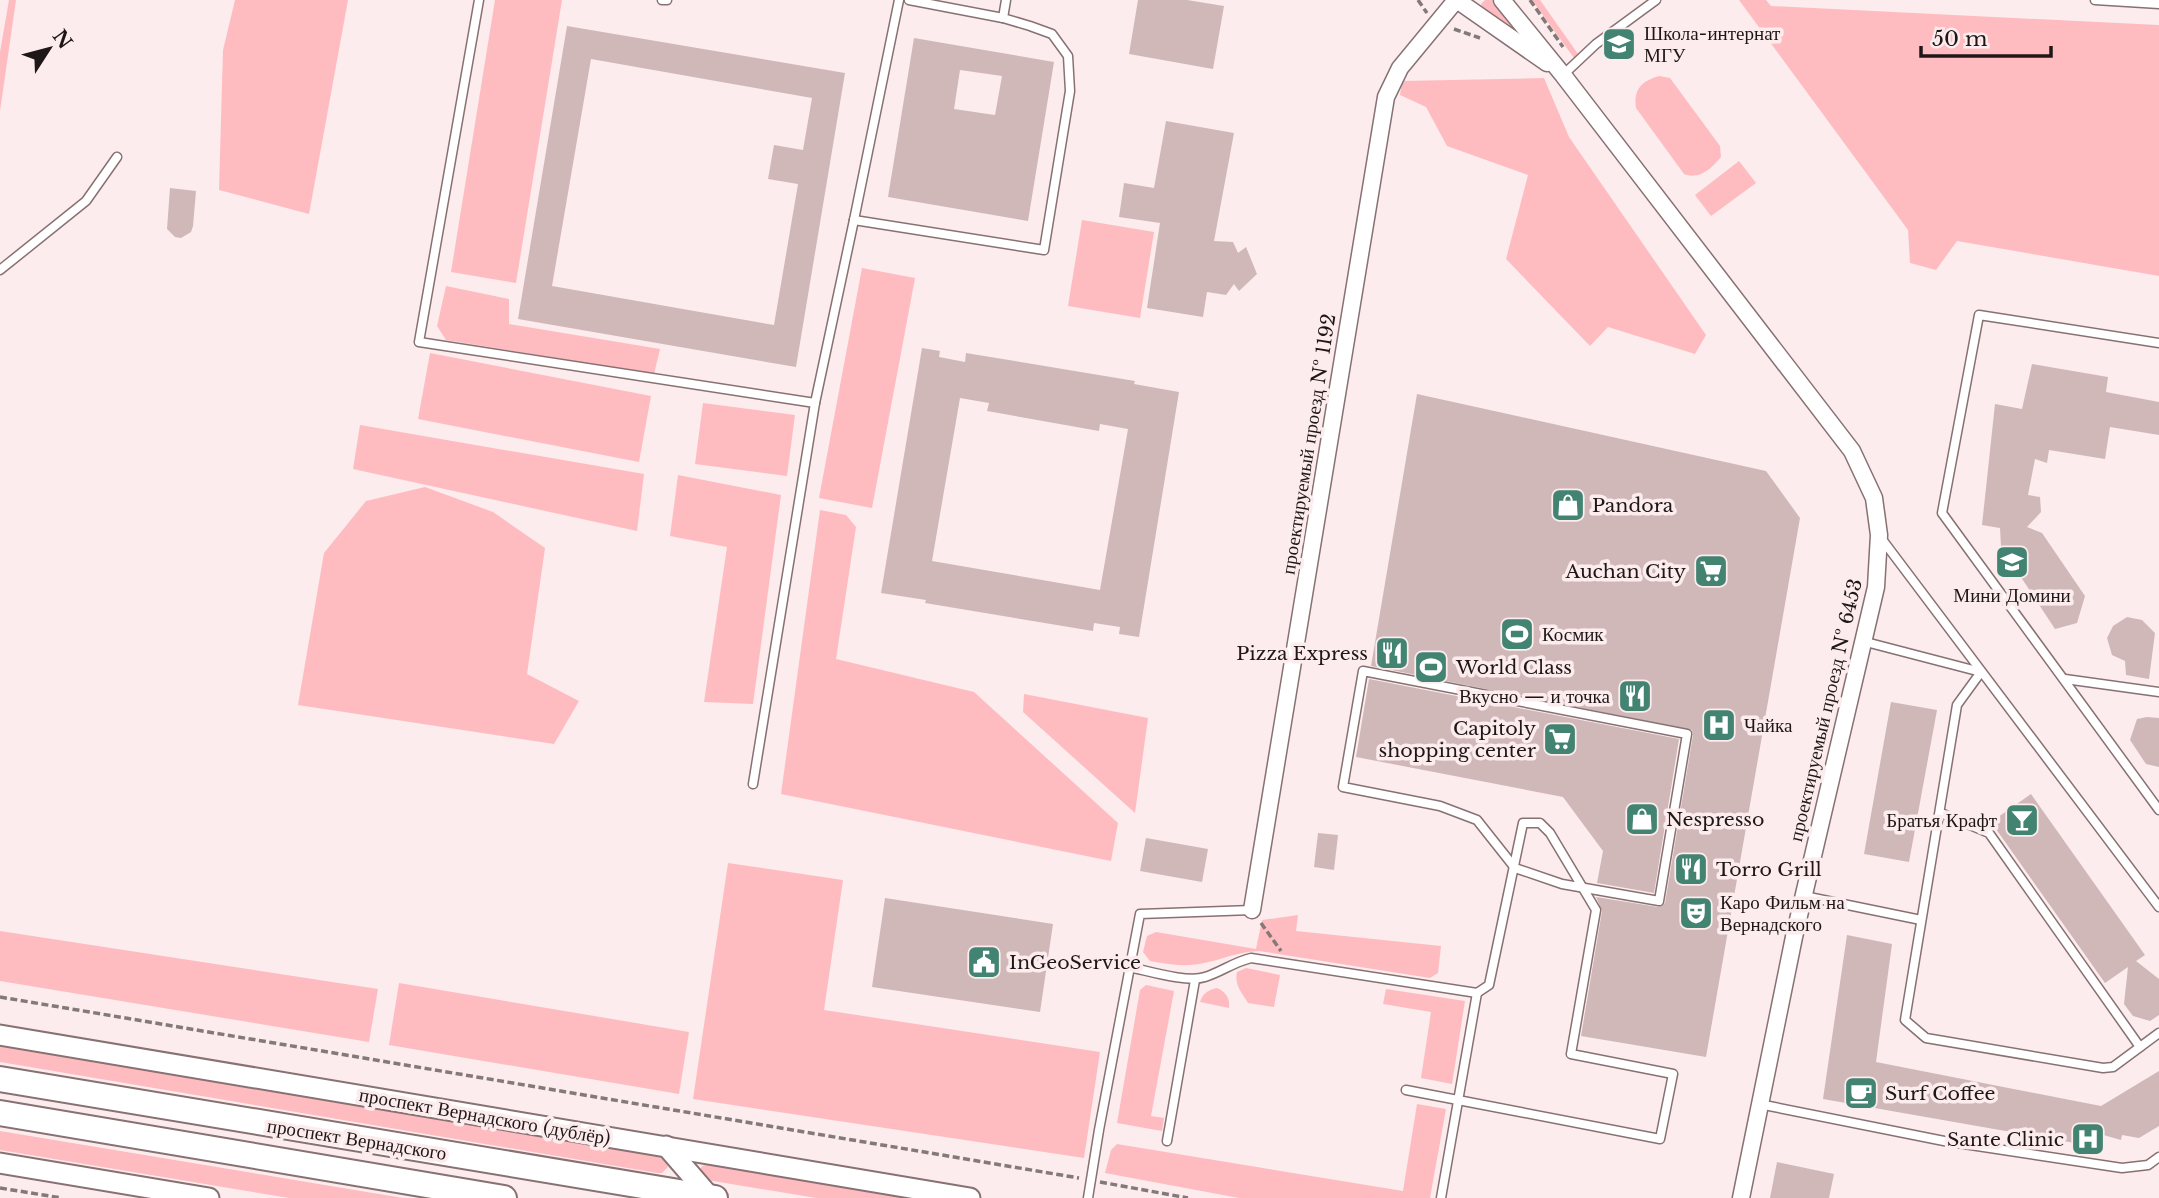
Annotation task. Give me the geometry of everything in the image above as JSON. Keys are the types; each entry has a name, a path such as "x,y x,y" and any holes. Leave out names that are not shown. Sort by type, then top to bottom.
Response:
{"main road":[{"name":"проспект Вернадского","path":"0,1079 713,1198"},
{"name":"проспект Вернадского","path":"0,1113 504,1198"}],"street":[{"name":"проектируемый проезд № 6453","path":"1435,0 1460,3 1569,69"},
{"name":"проектируемый проезд № 6453","path":"1502,0 1569,69 1852,451 1874,498 1879,535 1876,587 1804,896 1741,1198"},
{"name":"проектируемый проезд № 1192","path":"1252,910 1386,97 1400,68 1460,3"},
{"name":"проспект Вернадского (дублёр)","path":"0,1035 970,1198"},
{"path":"666,1146 713,1198"},
{"path":"0,1163 209,1198"}],"lane":[{"path":"480,0 419,342 815,404"},
{"path":"753,784 815,404 899,0"},
{"path":"854,220 1044,250 1070,91 1068,55 1052,34 1003,18 909,0"},
{"path":"1003,18 1006,0"},
{"path":"1569,69 1656,0"},
{"path":"2095,0 2159,4"},
{"path":"0,270 86,201 117,157"},
{"path":"2159,343 1979,315 1942,513 2159,810"},
{"path":"1879,535 2159,908"},
{"path":"1863,641 1981,672"},
{"path":"1363,671 1687,734 1659,901 1562,884 1515,867 1476,820 1440,806 1343,788 1363,671"},
{"path":"1981,672 1957,705 1905,1020 1926,1038 2103,1068 2113,1067 2159,1033"},
{"path":"2065,679 2159,692"},
{"path":"1941,813 1989,833 2140,1047"},
{"path":"1129,967 1195,980 1237,961 1251,958 1477,993 1489,985 1523,823 1540,823 1550,832 1596,910 1571,1054 1673,1074 1660,1139 1406,1090"},
{"path":"1804,896 1921,920"},
{"path":"1088,1198 1140,914 1252,910"},
{"path":"1167,1141 1195,980"},
{"path":"1441,1198 1477,993"},
{"path":"1759,1104 1944,1140 2122,1168 2148,1165 2159,1157"}],"path":[{"path":"1530,0 1569,69"},
{"path":"1252,910 1292,965"},
{"path":"0,996 1188,1198"},
{"path":"0,1188 62,1198"}],"shaded area":[{"path":"9,0 16,0 0,111 0,52"},
{"path":"235,0 348,0 309,214 219,190 223,50"},
{"path":"495,0 562,0 516,283 451,272"},
{"path":"1485,0 1492,0 1513,25 1515,32 1509,32 1482,8 1481,4"},
{"path":"1532,0 1540,0 1578,54 1574,58"},
{"path":"1739,0 1766,0 1771,6 2159,25 2159,276 1957,241 1936,270 1910,263 1908,230"},
{"path":"1659,76 1670,78 1720,146 1721,157 1709,169 1695,176 1684,174 1636,108 1637,91 1648,80"},
{"path":"1544,78 1569,137 1706,335 1695,354 1608,327 1590,346 1506,259 1528,175 1447,146 1426,107 1400,95 1402,81"},
{"path":"1739,161 1756,183 1711,216 1695,195"},
{"path":"1082,220 1154,232 1140,318 1068,306"},
{"path":"862,268 915,278 872,508 819,498"},
{"path":"446,286 509,299 509,324 660,349 654,374 446,340 437,326"},
{"path":"430,353 651,396 639,462 418,419"},
{"path":"703,403 795,415 787,476 695,464"},
{"path":"360,425 644,474 637,531 353,469"},
{"path":"678,475 781,495 753,704 704,702 727,547 670,536"},
{"path":"425,487 493,512 545,548 527,674 579,701 554,744 298,705 324,553 366,501"},
{"path":"820,510 846,515 856,527 836,659 974,692 1118,823 1111,861 781,794"},
{"path":"1024,694 1148,718 1135,813 1023,712"},
{"path":"728,863 843,880 824,1010 1100,1052 1084,1158 693,1099"},
{"path":"1298,915 1296,931 1441,946 1438,973 1430,978 1259,951 1198,964 1179,965 1150,961 1143,952 1147,936 1156,932 1256,949 1262,920"},
{"path":"0,931 378,989 369,1042 0,981"},
{"path":"1246,968 1280,975 1274,1007 1248,1003 1239,989 1236,977 1237,972"},
{"path":"399,983 689,1032 679,1094 389,1045"},
{"path":"1146,985 1174,991 1151,1116 1164,1118 1162,1131 1117,1123 1140,990"},
{"path":"1217,988 1227,996 1229,1008 1200,1002 1206,992"},
{"path":"1386,989 1465,1001 1452,1084 1421,1078 1431,1012 1383,1004"},
{"path":"0,1046 660,1157 667,1162 668,1167 662,1173 657,1173 0,1062"},
{"path":"1417,1104 1446,1109 1430,1198 1239,1198 1105,1173 1111,1150 1117,1144 1403,1191"},
{"path":"0,1131 403,1198 289,1198 0,1150"},
{"path":"709,1164 912,1198 816,1198 707,1180 700,1170 702,1166"}],"building":[{"path":"1138,0 1187,0 1224,6 1213,69 1129,54"},
{"path":"567,26 845,73 796,367 518,319","holes":["591,59 812,98 803,150 774,145 768,179 798,184 774,325 552,286"]},
{"path":"914,38 1054,62 1028,221 888,197","holes":["960,70 1002,76 995,115 954,109"]},
{"path":"1166,121 1234,133 1214,241 1233,242 1238,253 1246,247 1257,274 1239,291 1234,284 1226,295 1207,292 1203,317 1147,308 1160,223 1119,217 1124,183 1154,188"},
{"path":"170,188 196,191 193,226 191,232 181,238 175,237 167,229"},
{"path":"922,348 940,351 939,357 965,362 966,353 1135,381 1134,384 1179,392 1139,637 1119,634 1120,627 1094,623 1093,631 881,593","holes":["960,398 989,403 987,411 1099,431 1100,424 1128,429 1100,590 932,561"]},
{"path":"2032,364 2108,377 2106,392 2159,402 2159,435 2110,427 2105,459 2049,450 2047,463 2035,459 2028,495 2040,497 2041,512 2027,527 2042,533 2085,596 2077,623 2055,629 2015,568 2002,565 2000,528 1982,525 1995,404 2022,409"},
{"name":"Capitoly shopping center","path":"1417,394 1766,471 1800,518 1706,1057 1581,1036 1602,911 1596,897 1658,907 1665,903 1692,730 1371,666"},
{"path":"2127,617 2142,620 2155,633 2149,679 2126,675 2125,661 2112,655 2107,638 2113,626"},
{"path":"1369,679 1679,739 1654,893 1597,883 1603,851 1563,797 1356,757"},
{"path":"1891,702 1937,710 1909,862 1864,854"},
{"path":"2159,718 2159,767 2146,764 2130,740 2137,719"},
{"path":"2031,794 2145,955 2136,961 2159,979 2159,1015 2150,1021 2133,1016 2124,1004 2128,967 2105,983 1991,822"},
{"path":"1318,833 1338,835 1334,870 1314,867"},
{"path":"1146,838 1208,849 1202,882 1140,871"},
{"path":"885,898 1053,924 1040,1012 872,987"},
{"path":"1847,935 1892,944 1876,1062 2101,1106 2159,1071 2159,1126 2139,1138 2122,1135 2121,1140 2100,1134 2097,1147 1823,1099"},
{"path":"1777,1162 1834,1174 1829,1198 1770,1198"}],"place":[{"name":"Школа-интернат МГУ","path":"1619,44"},
{"name":"Pandora","path":"1568,505"},
{"name":"Мини Домини","path":"2012,562"},
{"name":"Auchan City","path":"1711,571"},
{"name":"Космик","path":"1517,634"},
{"name":"Pizza Express","path":"1392,653"},
{"name":"World Class","path":"1431,667"},
{"name":"Вкусно — и точка","path":"1635,696"},
{"name":"Чайка","path":"1719,725"},
{"name":"Capitoly shopping center","path":"1560,739"},
{"name":"Nespresso","path":"1642,819"},
{"name":"Братья Крафт","path":"2022,820"},
{"name":"Torro Grill","path":"1691,869"},
{"name":"Каро Фильм на Вернадского","path":"1696,913"},
{"name":"InGeoService","path":"984,962"},
{"name":"Surf Coffee","path":"1861,1093"},
{"name":"Sante Clinic","path":"2088,1139"}]}
